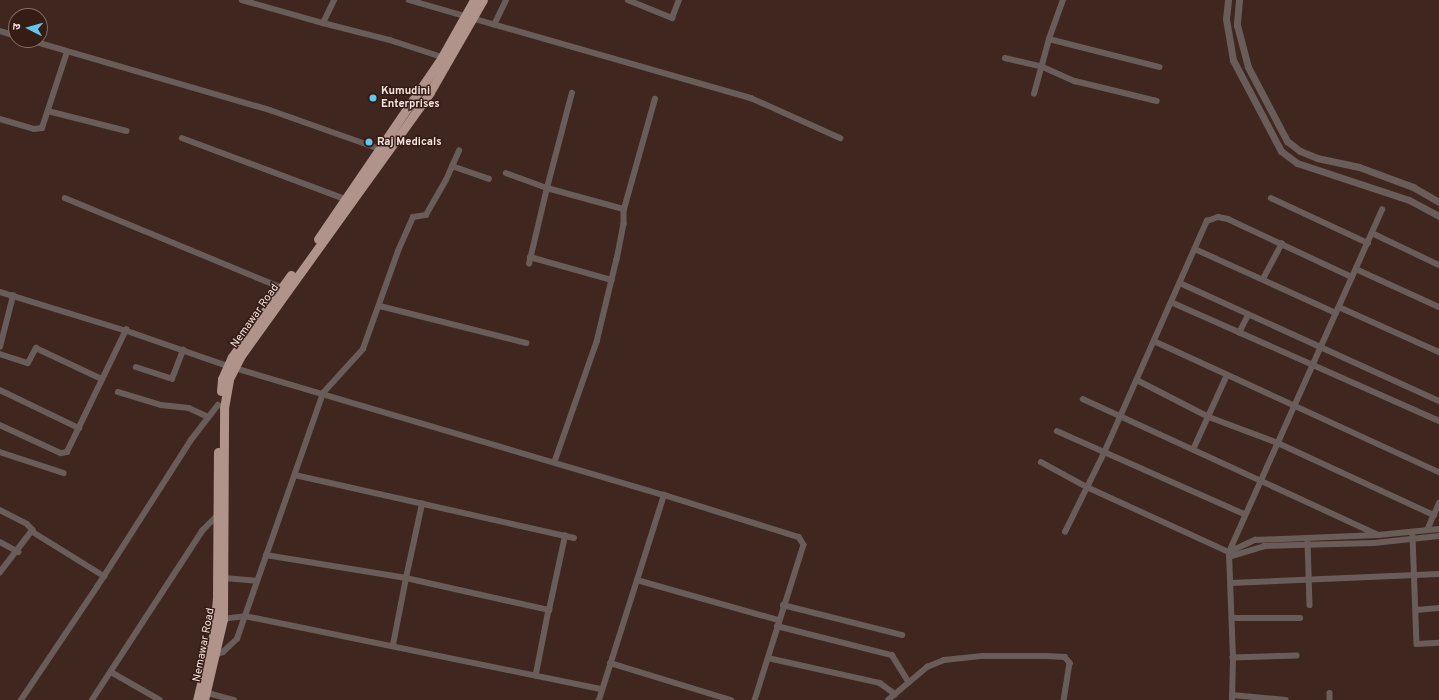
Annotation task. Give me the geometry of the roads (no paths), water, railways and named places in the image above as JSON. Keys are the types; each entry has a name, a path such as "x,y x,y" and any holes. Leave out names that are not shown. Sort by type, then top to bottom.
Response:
{"highway":[{"name":"Nemawar Road","path":"219,620 217,516 218,405 222,379 396,133 430,92 469,17 474,0"},
{"name":"Nemawar Road","path":"259,325 282,288 380,148 396,133 442,57 469,17 483,0"},
{"name":"Nemawar Road","path":"197,700 203,695 213,655 224,578 224,408 225,394 231,366"}],"street":[{"path":"242,0 390,40 442,57"},
{"path":"323,23 334,0"},
{"path":"409,0 751,98 840,138"},
{"path":"494,25 506,0"},
{"path":"628,0 672,18 679,0"},
{"path":"1034,94 1043,67 1049,39 1063,0"},
{"path":"1228,0 1226,19 1233,60 1281,151 1297,163 1409,200 1439,216"},
{"path":"1239,0 1237,25 1248,67 1287,141 1300,151 1312,156 1359,167 1413,187 1439,202"},
{"path":"1049,39 1160,66"},
{"path":"48,46 270,110 380,148"},
{"path":"0,119 37,130 43,126 67,52"},
{"path":"1005,58 1043,67 1075,81 1157,101"},
{"path":"529,264 572,93"},
{"path":"555,462 597,342 624,224 624,209 654,99"},
{"path":"48,111 127,131"},
{"path":"182,138 345,199"},
{"path":"213,655 237,639 324,393 333,379 350,366 363,349 380,306 398,251 413,217 426,214 459,151"},
{"path":"452,166 489,179"},
{"path":"506,173 547,188 624,209"},
{"path":"65,198 282,288"},
{"path":"1271,198 1368,243"},
{"path":"1286,700 1232,697 1233,658 1229,554 1244,514 1313,366 1382,210"},
{"path":"1065,532 1104,453 1207,221 1218,217 1228,219 1352,277"},
{"path":"1372,233 1439,265"},
{"path":"1262,279 1282,244"},
{"path":"1195,249 1262,279 1439,352"},
{"path":"530,257 612,280"},
{"path":"1356,269 1439,307"},
{"path":"1180,283 1320,349 1439,401"},
{"path":"0,292 126,330 231,366 766,525 803,540 804,545 777,623 755,700"},
{"path":"0,347 14,296"},
{"path":"1171,302 1439,421"},
{"path":"380,306 526,343"},
{"path":"1240,333 1248,315"},
{"path":"0,425 64,453 69,450 126,330"},
{"path":"1154,341 1293,407 1439,472"},
{"path":"0,354 28,363 36,348 102,379"},
{"path":"136,367 172,379 183,350"},
{"path":"1193,450 1227,375"},
{"path":"1137,380 1208,417 1278,443 1434,515"},
{"path":"0,390 79,428"},
{"path":"118,392 161,405 189,408 208,417"},
{"path":"1083,399 1378,535"},
{"path":"21,700 104,576 128,536 208,417 218,405"},
{"path":"1057,431 1244,514"},
{"path":"0,452 64,473"},
{"path":"1041,462 1087,487 1229,554 1258,547 1413,540 1439,536"},
{"path":"295,475 574,538"},
{"path":"599,700 664,495"},
{"path":"1428,530 1439,503"},
{"path":"393,645 422,504"},
{"path":"0,510 27,524 33,532 104,576"},
{"path":"92,700 202,531 217,516"},
{"path":"1229,554 1255,540 1378,535 1439,529"},
{"path":"0,572 19,552 33,532"},
{"path":"1413,532 1417,644 1439,643"},
{"path":"536,676 565,536"},
{"path":"1308,537 1310,605"},
{"path":"0,542 19,552"},
{"path":"266,555 406,578 549,610"},
{"path":"1231,583 1310,581 1439,574"},
{"path":"224,578 256,582"},
{"path":"637,580 777,623 892,655 909,682"},
{"path":"783,605 902,635"},
{"path":"1416,610 1439,608"},
{"path":"219,620 245,616 393,645 602,689"},
{"path":"1232,618 1300,618"},
{"path":"888,700 927,667 944,660 983,656 1065,657 1070,666 1064,700"},
{"path":"1233,658 1297,656"},
{"path":"768,658 880,683 895,694"},
{"path":"610,663 731,700"},
{"path":"111,672 160,700"},
{"path":"1330,693 1330,700"},
{"path":"203,695 234,700"}],"place":[{"name":"Kumudini Enterprises","path":"373,98"},
{"name":"Raj Medicals","path":"369,142"}]}
